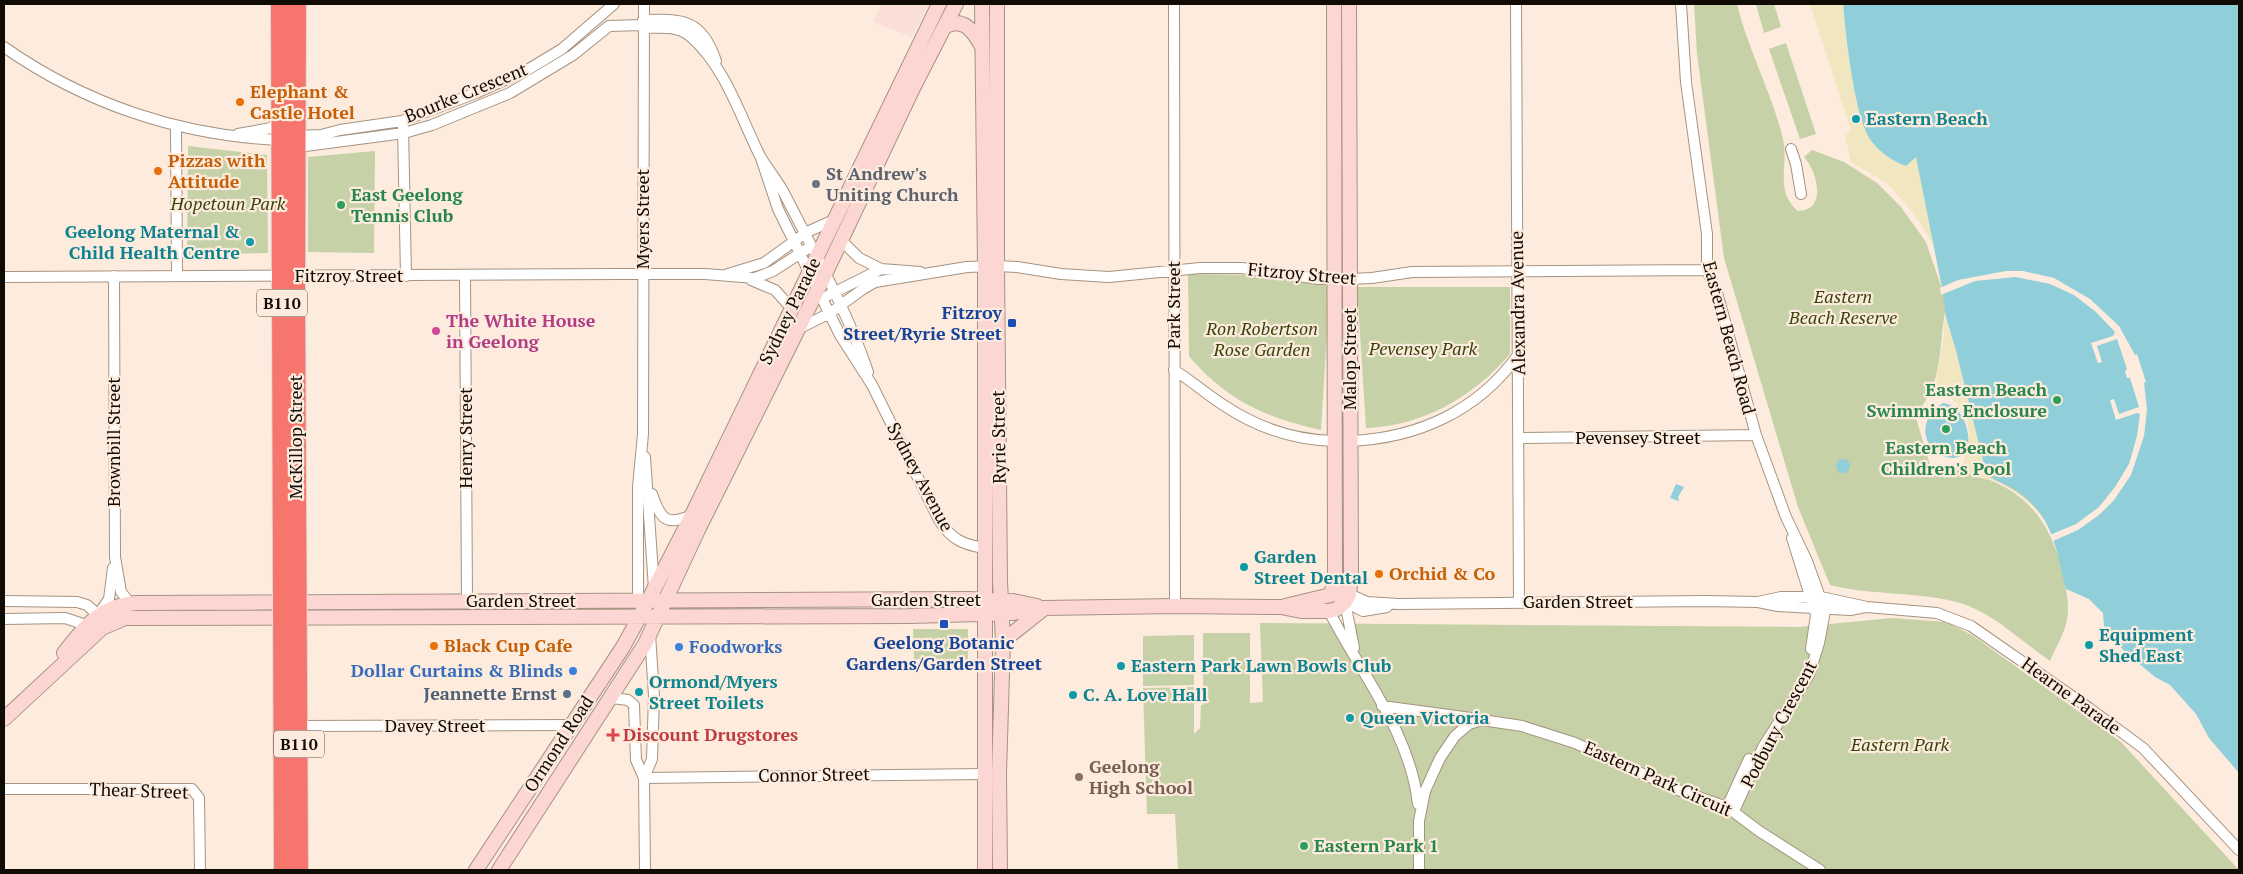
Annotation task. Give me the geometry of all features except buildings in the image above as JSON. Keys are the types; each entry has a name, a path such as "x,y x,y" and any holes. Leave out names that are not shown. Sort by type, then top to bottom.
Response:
{"highway":[{"name":"McKillop Street","path":"280,4 292,141 289,276 289,610 283,870"},
{"name":"McKillop Street","path":"289,117 297,4"},
{"name":"McKillop Street","path":"289,610 299,726 299,870"}],"street":[{"name":"Bourke Crescent","path":"292,141 322,136 340,130 402,121 504,81 562,49 614,4"},
{"name":"Myers Street","path":"644,4 643,434 648,484 652,599"},
{"name":"Sydney Parade","path":"653,624 652,599 792,309 812,258 836,219 939,4"},
{"name":"Sydney Parade","path":"639,618 652,599 798,329 825,288 841,240 956,4"},
{"name":"Ryrie Street","path":"982,4 1003,641 999,774 1000,870"},
{"name":"Ryrie Street","path":"985,870 985,548 997,4"},
{"name":"Park Street","path":"1174,4 1175,606"},
{"name":"Malop Street","path":"1332,594 1335,579 1334,4"},
{"name":"Malop Street","path":"1347,598 1351,509 1349,4"},
{"name":"Alexandra Avenue","path":"1516,4 1519,603"},
{"name":"Eastern Beach Road","path":"1681,4 1686,82 1707,234 1708,270 1718,296 1756,435 1786,517 1811,602"},
{"path":"681,20 697,28 690,36 675,28 643,24 681,20"},
{"path":"944,27 955,23 966,25 975,33 983,48"},
{"name":"Bourke Crescent","path":"4,47 59,81 130,112 176,127 254,139 292,141 404,133 449,118 510,93 531,81 580,50 609,26 643,24"},
{"name":"Sydney Avenue","path":"697,28 712,49 720,72 762,158 782,190 804,234 825,288 830,313 849,350 872,385 942,524 958,541 985,548"},
{"name":"Sydney Avenue","path":"690,36 720,72"},
{"path":"445,105 449,118"},
{"name":"Bourke Crescent","path":"232,135 271,128 289,117"},
{"path":"402,121 404,133 406,276"},
{"path":"176,127 177,275"},
{"path":"1791,150 1797,167 1801,194"},
{"name":"Sydney Avenue","path":"762,158 774,198 794,242 801,254 812,258"},
{"name":"Fitzroy Street","path":"724,275 764,263 804,234 836,219"},
{"name":"Fitzroy Street","path":"841,240 859,258 881,269"},
{"name":"Fitzroy Street","path":"749,279 766,275 801,254 812,258"},
{"name":"Fitzroy Street","path":"798,329 830,313 875,282 928,273 991,266 1094,276 1125,276 1209,268 1250,269 1319,279 1372,278 1400,273 1708,270"},
{"name":"Fitzroy Street","path":"825,288 881,269 907,269 928,273"},
{"name":"Fitzroy Street","path":"4,277 177,275 724,275 749,279 775,290 792,309"},
{"name":"Brownbill Street","path":"114,276 114,557 121,592 129,610"},
{"name":"Henry Street","path":"465,276 467,600"},
{"name":"Sydney Avenue","path":"825,288 840,306 858,342 872,385"},
{"path":"1174,370 1226,407 1252,421 1299,437 1350,441 1392,437 1443,419 1467,405 1492,386 1518,355"},
{"name":"Myers Street","path":"643,434 638,487 652,599"},
{"name":"Pevensey Street","path":"1519,438 1756,435"},
{"path":"648,484 658,511 664,518 676,521 692,515"},
{"path":"1335,509 1351,509"},
{"name":"Eastern Beach Road","path":"1786,517 1807,561 1822,602"},
{"path":"4,601 77,602 87,605 98,615 109,599 114,557"},
{"name":"Garden Street","path":"1281,607 1322,599 1332,594 1367,602 1398,604 1758,602 1781,597 1822,602"},
{"path":"1347,598 1349,628 1357,659"},
{"name":"Garden Street","path":"41,683 86,625 98,615 129,610 289,610 639,618 653,624 697,617 985,614 1002,607 1281,607 1301,611 1329,611 1338,609 1347,598"},
{"name":"Garden Street","path":"289,610 467,600 596,601 652,599 698,601 985,599 1002,607"},
{"path":"909,599 910,616"},
{"path":"817,600 817,616"},
{"path":"596,601 596,618"},
{"path":"697,617 698,601"},
{"name":"Podbury Crescent","path":"1730,809 1759,740 1802,675 1810,654 1815,630 1816,617 1811,602"},
{"name":"Podbury Crescent","path":"1730,809 1766,742 1809,675 1819,644 1822,602"},
{"name":"Hearne Parade","path":"1822,602 1850,610 1867,607 1942,614 1971,626 2095,712 2142,748 2239,850"},
{"path":"1003,641 1044,608"},
{"path":"4,619 65,618 95,626 129,610"},
{"path":"4,719 102,628 129,610"},
{"path":"1329,611 1382,706 1409,762 1415,780 1420,815 1419,870"},
{"name":"Ormond Road","path":"476,870 623,647 639,618"},
{"path":"644,778 652,759 653,624"},
{"name":"Ormond Road","path":"499,870 612,698 653,624"},
{"path":"612,698 632,702 634,705 636,760 644,778 645,870"},
{"name":"Eastern Park Circuit","path":"1382,706 1522,726 1576,743 1671,788 1730,809 1757,830 1820,870"},
{"path":"635,715 653,715"},
{"path":"1420,815 1425,791 1444,751 1469,724 1482,720"},
{"name":"Davey Street","path":"299,726 571,725"},
{"path":"985,774 999,774"},
{"name":"Connor Street","path":"644,778 985,774"},
{"name":"Thear Street","path":"4,789 192,790 200,798 200,870"}],"shaded area":[{"path":"882,4 929,4 912,37 873,22"}],"green space":[{"name":"Eastern Beach Reserve","path":"1694,4 1737,4 1747,38 1773,105 1783,139 1784,187 1786,195 1798,211 1813,205 1816,198 1816,181 1804,157 1812,150 1844,162 1877,183 1901,207 1926,242 1942,289 2048,525 2030,502 2008,487 1990,478 1945,312 1935,378 1924,403 1915,415 1930,465 1977,475 1997,483 2014,493 2029,506 2042,522 2053,542 2061,566 2068,606 2064,630 2050,661 1995,620 1960,603 1944,599 1863,591 1830,585 1798,507 1724,258 1697,54"},
{"path":"1756,4 1774,4 1781,27 1764,33"},
{"path":"1786,43 1816,134 1800,139 1769,49"},
{"name":"Hopetoun Park","path":"188,146 267,155 268,253 187,255"},
{"name":"East Geelong Tennis Club","path":"375,151 374,253 308,252 308,157"},
{"name":"Ron Robertson Rose Garden","path":"1188,274 1269,275 1330,284 1321,430 1282,420 1248,405 1218,384 1189,356"},
{"name":"Pevensey Park","path":"1357,287 1510,287 1510,354 1480,383 1446,406 1407,422 1366,428"},
{"name":"Eastern Park","path":"1892,618 1946,622 1972,635 2121,742 2239,870 1178,870 1175,814 1147,814 1143,688 1194,687 1194,734 1200,728 1201,705 1203,705 1203,633 1250,633 1250,703 1263,702 1260,623 1799,627"},
{"path":"913,629 968,629 968,659 914,659"},
{"path":"1194,635 1194,685 1143,686 1143,636"}],"sand":[{"name":"Eastern Beach","path":"1810,4 1843,4 1852,76 1860,115 1872,142 1887,156 1905,166 1916,156 1934,246 1915,215 1887,183 1851,162 1845,136 1851,130"},
{"path":"1945,316 1956,350 1984,465 1990,478 1987,480 1960,471 1963,468 1968,444 1967,422 1964,412 1958,404 1935,385 1943,343"}],"water":[{"path":"1843,4 2239,4 2239,773 2209,738 2196,714 2170,685 2155,677 2124,651 2104,626 2103,613 2089,599 2066,589 2052,536 2040,513 2019,492 1995,480 1984,465 1946,317 1916,157 1906,166 1896,162 1875,146 1866,130 1860,115 1852,76"},
{"name":"Eastern Beach Children's Pool","path":"1943,403 1953,406 1960,414 1968,434 1968,445 1964,453 1957,458 1946,457 1938,453 1930,445 1926,436 1926,425 1930,414"},
{"path":"1840,459 1846,459 1850,466 1846,473 1840,473 1836,469 1836,463"},
{"path":"1676,484 1684,487 1678,497 1679,501 1670,498"}],"pier":[{"path":"2006,271 2023,271 2054,278 2090,299 2119,326 2135,355 2137,354 2146,382 2144,383 2147,410 2144,436 2131,475 2114,500 2099,515 2078,530 2053,541 2050,535 2076,524 2099,507 2115,487 2129,464 2137,436 2140,414 2137,413 2116,420 2110,400 2114,399 2119,414 2139,407 2130,378 2127,378 2125,371 2127,369 2117,339 2097,346 2102,362 2098,363 2091,343 2113,336 2115,332 2096,312 2074,295 2050,284 2016,277 1975,281 1941,295 1940,288 1958,280"}],"place":[{"name":"Elephant & Castle Hotel","path":"240,102"},
{"name":"Eastern Beach","path":"1856,119"},
{"name":"Pizzas with Attitude","path":"158,171"},
{"name":"St Andrew's Uniting Church","path":"816,184"},
{"name":"East Geelong Tennis Club","path":"341,205"},
{"name":"Geelong Maternal & Child Health Centre","path":"250,242"},
{"name":"Fitzroy Street/Ryrie Street","path":"1012,323"},
{"name":"The White House in Geelong","path":"436,331"},
{"name":"Eastern Beach Swimming Enclosure","path":"2057,400"},
{"name":"Eastern Beach Children's Pool","path":"1946,429"},
{"name":"Garden Street Dental","path":"1244,567"},
{"name":"Orchid & Co","path":"1379,574"},
{"name":"Geelong Botanic Gardens/Garden Street","path":"944,624"},
{"name":"Equipment Shed East","path":"2089,645"},
{"name":"Black Cup Cafe","path":"434,646"},
{"name":"Foodworks","path":"679,647"},
{"name":"Eastern Park Lawn Bowls Club","path":"1121,666"},
{"name":"Dollar Curtains & Blinds","path":"573,671"},
{"name":"Ormond/Myers Street Toilets","path":"639,692"},
{"name":"Jeannette Ernst","path":"567,694"},
{"name":"C. A. Love Hall","path":"1073,695"},
{"name":"Queen Victoria","path":"1350,718"},
{"name":"Discount Drugstores","path":"613,735"},
{"name":"Geelong High School","path":"1079,777"},
{"name":"Eastern Park 1","path":"1304,846"}]}
